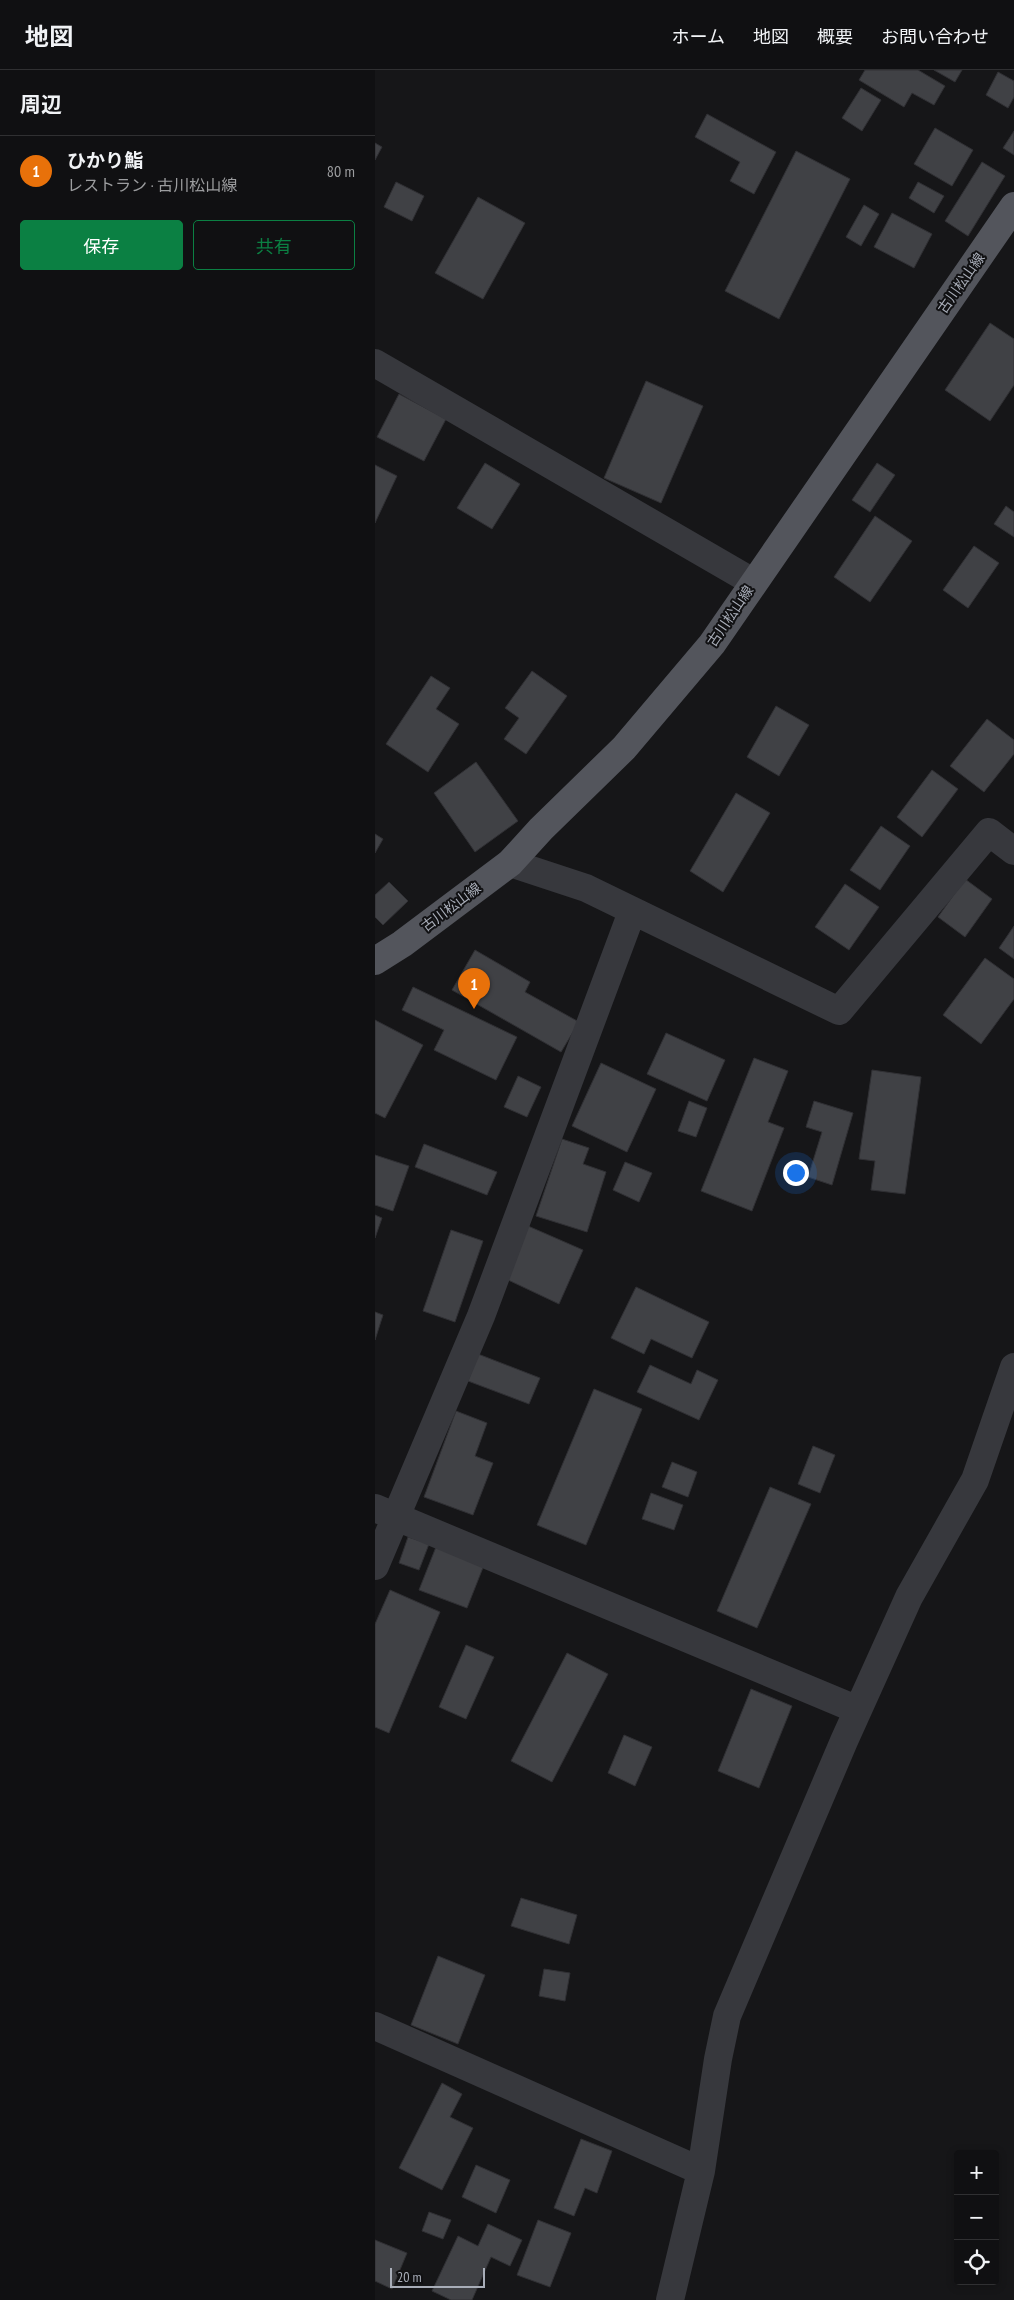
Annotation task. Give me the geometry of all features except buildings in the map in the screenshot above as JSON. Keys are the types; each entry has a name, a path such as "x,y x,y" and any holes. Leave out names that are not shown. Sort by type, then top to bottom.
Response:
{"main road":[{"name":"古川松山線","path":"375,961 402,944 510,863 541,829 624,748 712,644 1014,206"}],"street":[{"path":"375,363 753,582"},
{"path":"510,863 586,888 839,1012 989,832 1014,851"},
{"path":"375,1566 385,1513 481,1316 632,912"},
{"path":"669,2300 701,2171 717,2059 727,2016 858,1710 909,1597 975,1480 1014,1367"},
{"path":"385,1513 858,1710"},
{"path":"375,2026 701,2171"}],"place":[{"name":"ひかり鮨","path":"474,1009"}]}
